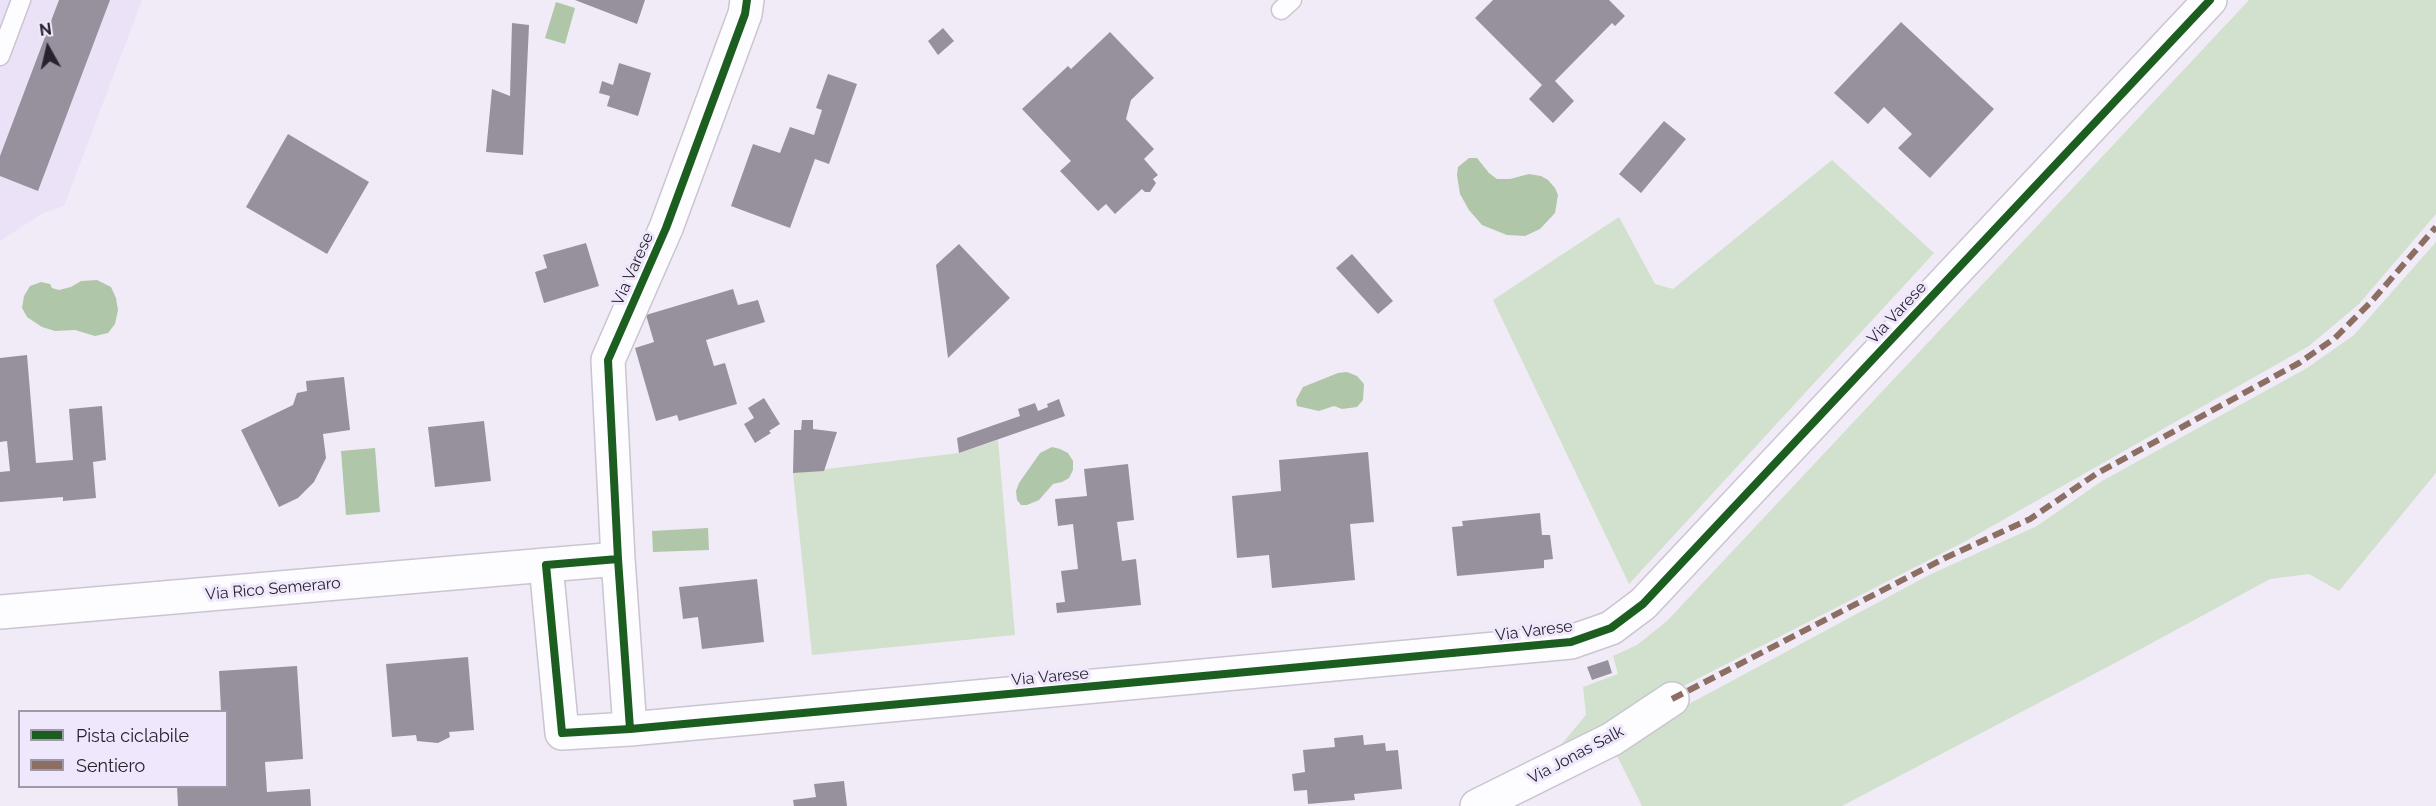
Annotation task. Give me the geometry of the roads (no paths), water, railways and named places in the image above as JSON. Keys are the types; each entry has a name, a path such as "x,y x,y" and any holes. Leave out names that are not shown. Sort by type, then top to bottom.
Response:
{"street":[{"name":"Via Varese","path":"630,729 618,560 608,360 666,228 745,14 747,0"},
{"name":"Via Varese","path":"546,565 562,734 1571,642 1611,628 1643,604 2210,0"},
{"path":"546,565 618,560"},
{"name":"Via Rico Semeraro","path":"0,612 546,565"},
{"name":"Via Jonas Salk","path":"1477,806 1612,739 1672,699"}],"lane":[{"path":"0,56 21,0"}]}
